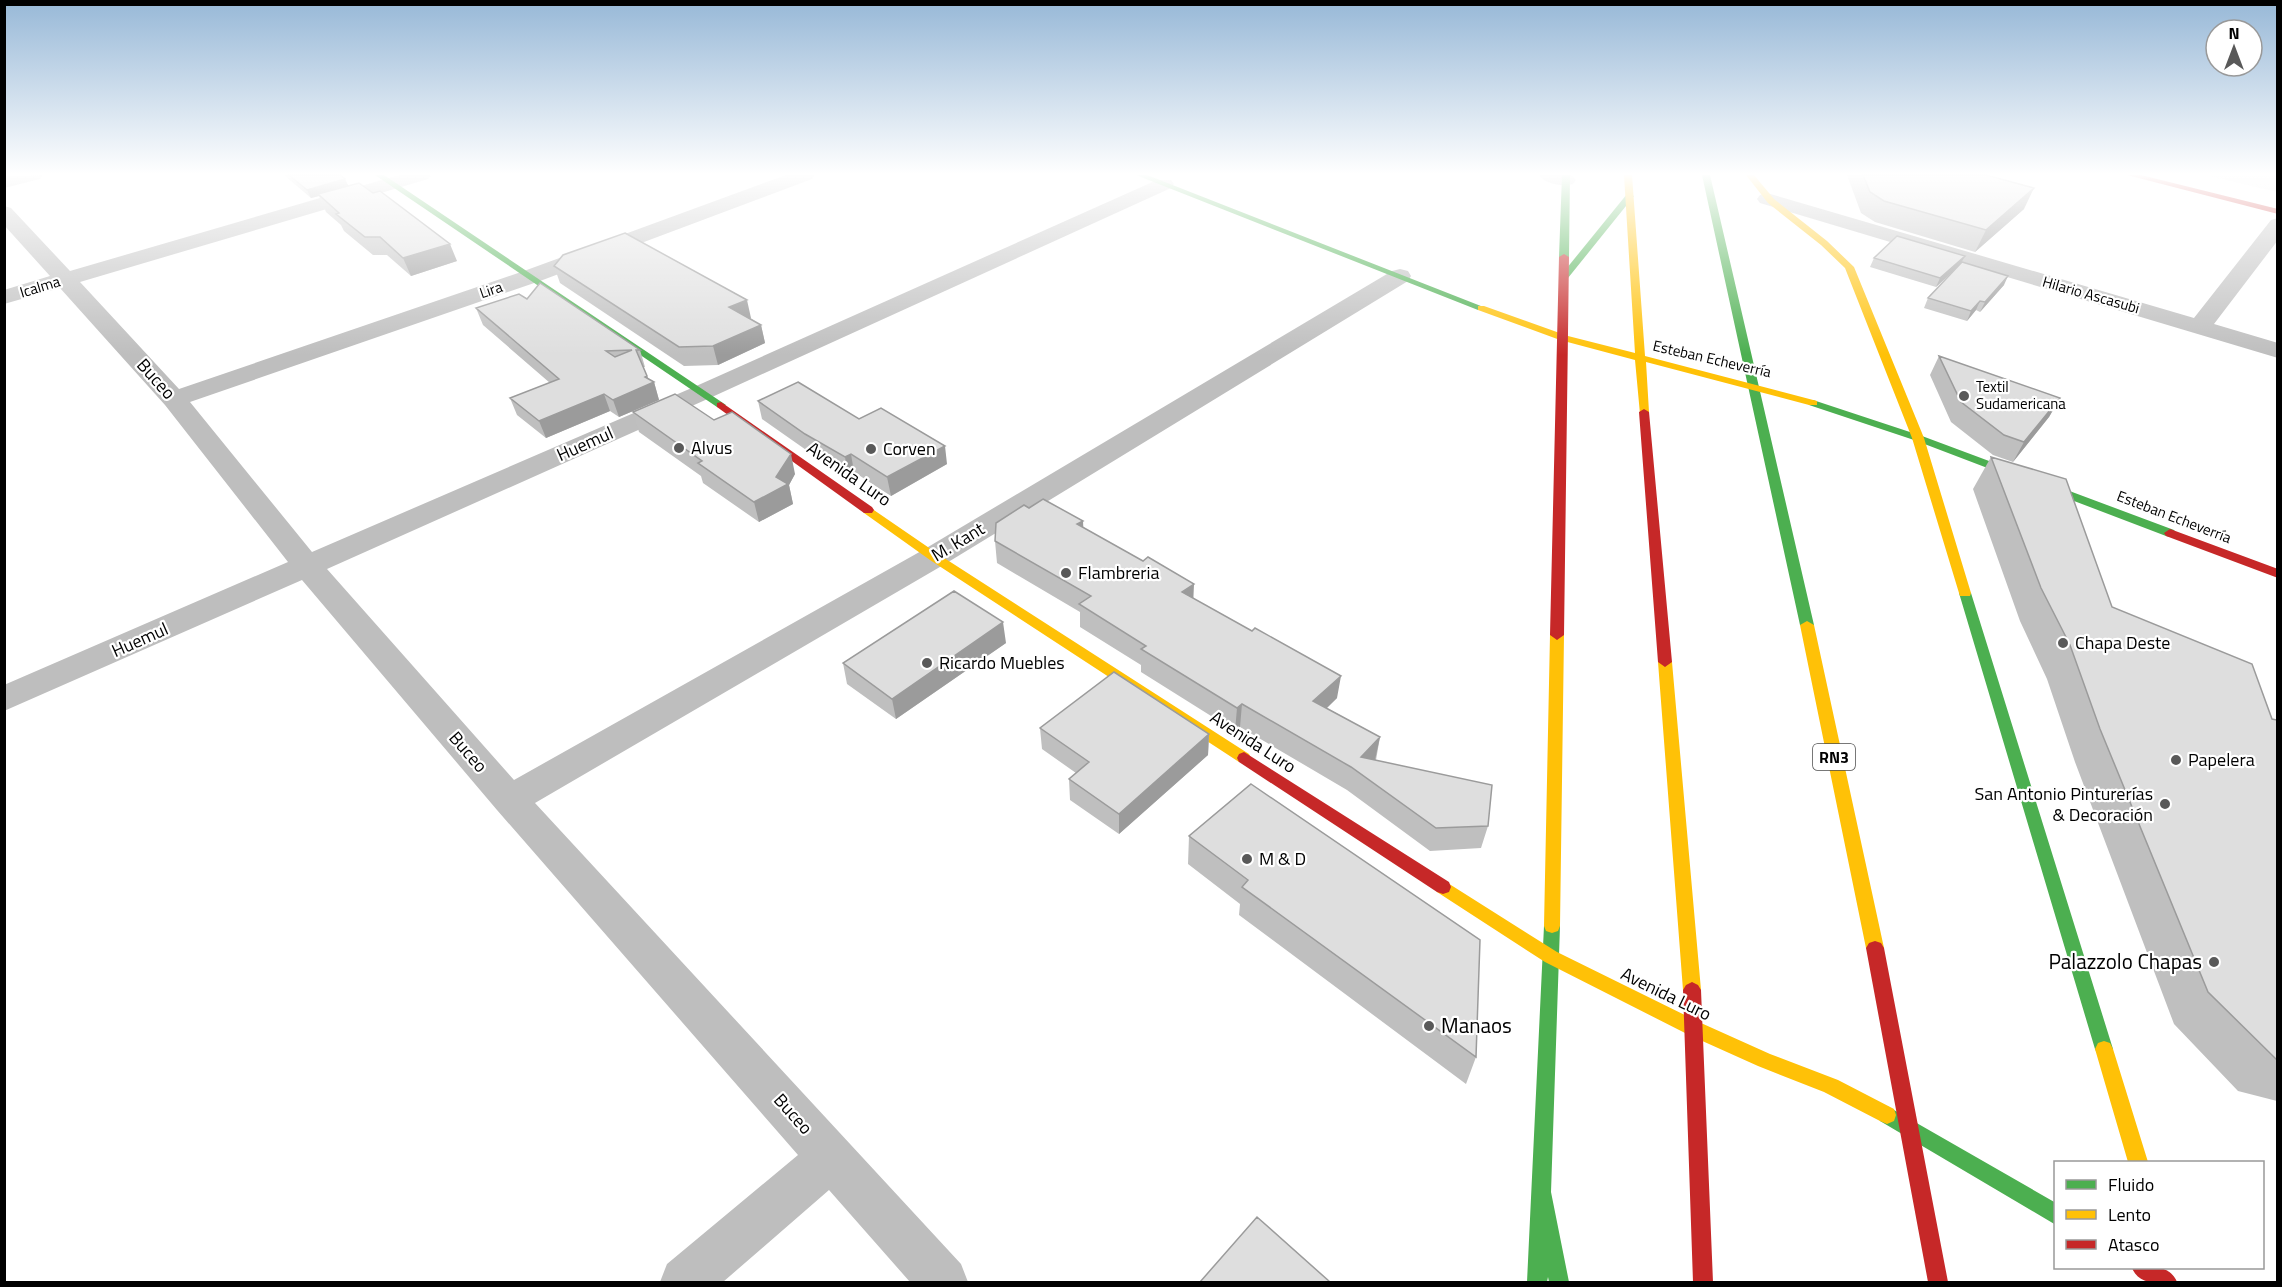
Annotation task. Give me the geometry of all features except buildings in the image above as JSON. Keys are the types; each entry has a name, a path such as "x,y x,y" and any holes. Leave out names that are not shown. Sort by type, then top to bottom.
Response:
{"main road":[{"name":"Avenida Luro","path":"470,235 703,392 934,556 1551,957 1695,1029 1764,1060 1832,1086 1913,1129 2054,1214"},
{"name":"Esteban Echeverría","path":"1296,235 1564,338 1640,359 1755,385 1918,438 2277,574"},
{"path":"1537,1282 1551,957 1564,338 1563,235"},
{"path":"1565,276 1598,235"},
{"path":"1632,235 1640,359 1695,1029 1703,1282"},
{"name":"RN3","path":"1717,235 1755,385 1913,1129 1938,1282"},
{"path":"1814,235 1838,254 1849,267 1918,438 2138,1161"},
{"path":"1540,1193 1559,1282"},
{"path":"2144,1269 2167,1282"}],"street":[{"name":"Buceo","path":"25,235 174,399 307,566 510,800 944,1282"},
{"name":"Icalma","path":"4,297 206,235"},
{"name":"Lira","path":"174,399 532,276 643,235"},
{"name":"Huemul","path":"4,699 703,392 1051,235"},
{"name":"Hilario Ascasubi","path":"1889,235 2277,351"},
{"path":"2200,327 2253,260 2270,235"},
{"name":"M. Kant","path":"510,800 934,556 1401,276"},
{"path":"685,1282 832,1157"}],"traffic: fast":[{"path":"468,235 721,405"},
{"path":"1294,235 1481,308"},
{"path":"1564,257 1565,235"},
{"path":"1565,276 1598,235"},
{"path":"1719,235 1807,625"},
{"path":"1813,403 1918,438 2170,533"},
{"path":"1965,593 2104,1049"},
{"path":"1537,1282 1552,926"},
{"path":"1887,1115 2054,1214"},
{"path":"1541,1193 1559,1282"}],"traffic: slow":[{"path":"1632,235 1644,412"},
{"path":"1814,235 1849,267 1918,438 1965,593"},
{"path":"1481,308 1564,338 1813,403"},
{"path":"868,510 934,557 1244,758"},
{"path":"1807,625 1875,948"},
{"path":"1552,926 1557,635"},
{"path":"1665,662 1692,990"},
{"path":"1443,887 1551,957 1695,1029 1764,1060 1831,1086 1887,1115"},
{"path":"2104,1049 2138,1161"}],"traffic: jam":[{"path":"1557,635 1564,257"},
{"path":"721,405 868,510"},
{"path":"1644,412 1665,662"},
{"path":"2170,533 2278,574"},
{"path":"1244,758 1443,887"},
{"path":"1875,948 1938,1282"},
{"path":"1692,990 1703,1282"},
{"path":"2144,1269 2167,1282"}],"place":[{"name":"Textil Sudamericana","path":"1964,396"},
{"name":"Alvus","path":"679,448"},
{"name":"Corven","path":"871,449"},
{"name":"Flambreria","path":"1066,573"},
{"name":"Chapa Deste","path":"2063,643"},
{"name":"Ricardo Muebles","path":"927,663"},
{"name":"Papelera","path":"2176,760"},
{"name":"San Antonio Pinturerías & Decoración","path":"2165,804"},
{"name":"M & D","path":"1247,859"},
{"name":"Palazzolo Chapas","path":"2214,962"},
{"name":"Manaos","path":"1429,1026"}]}
